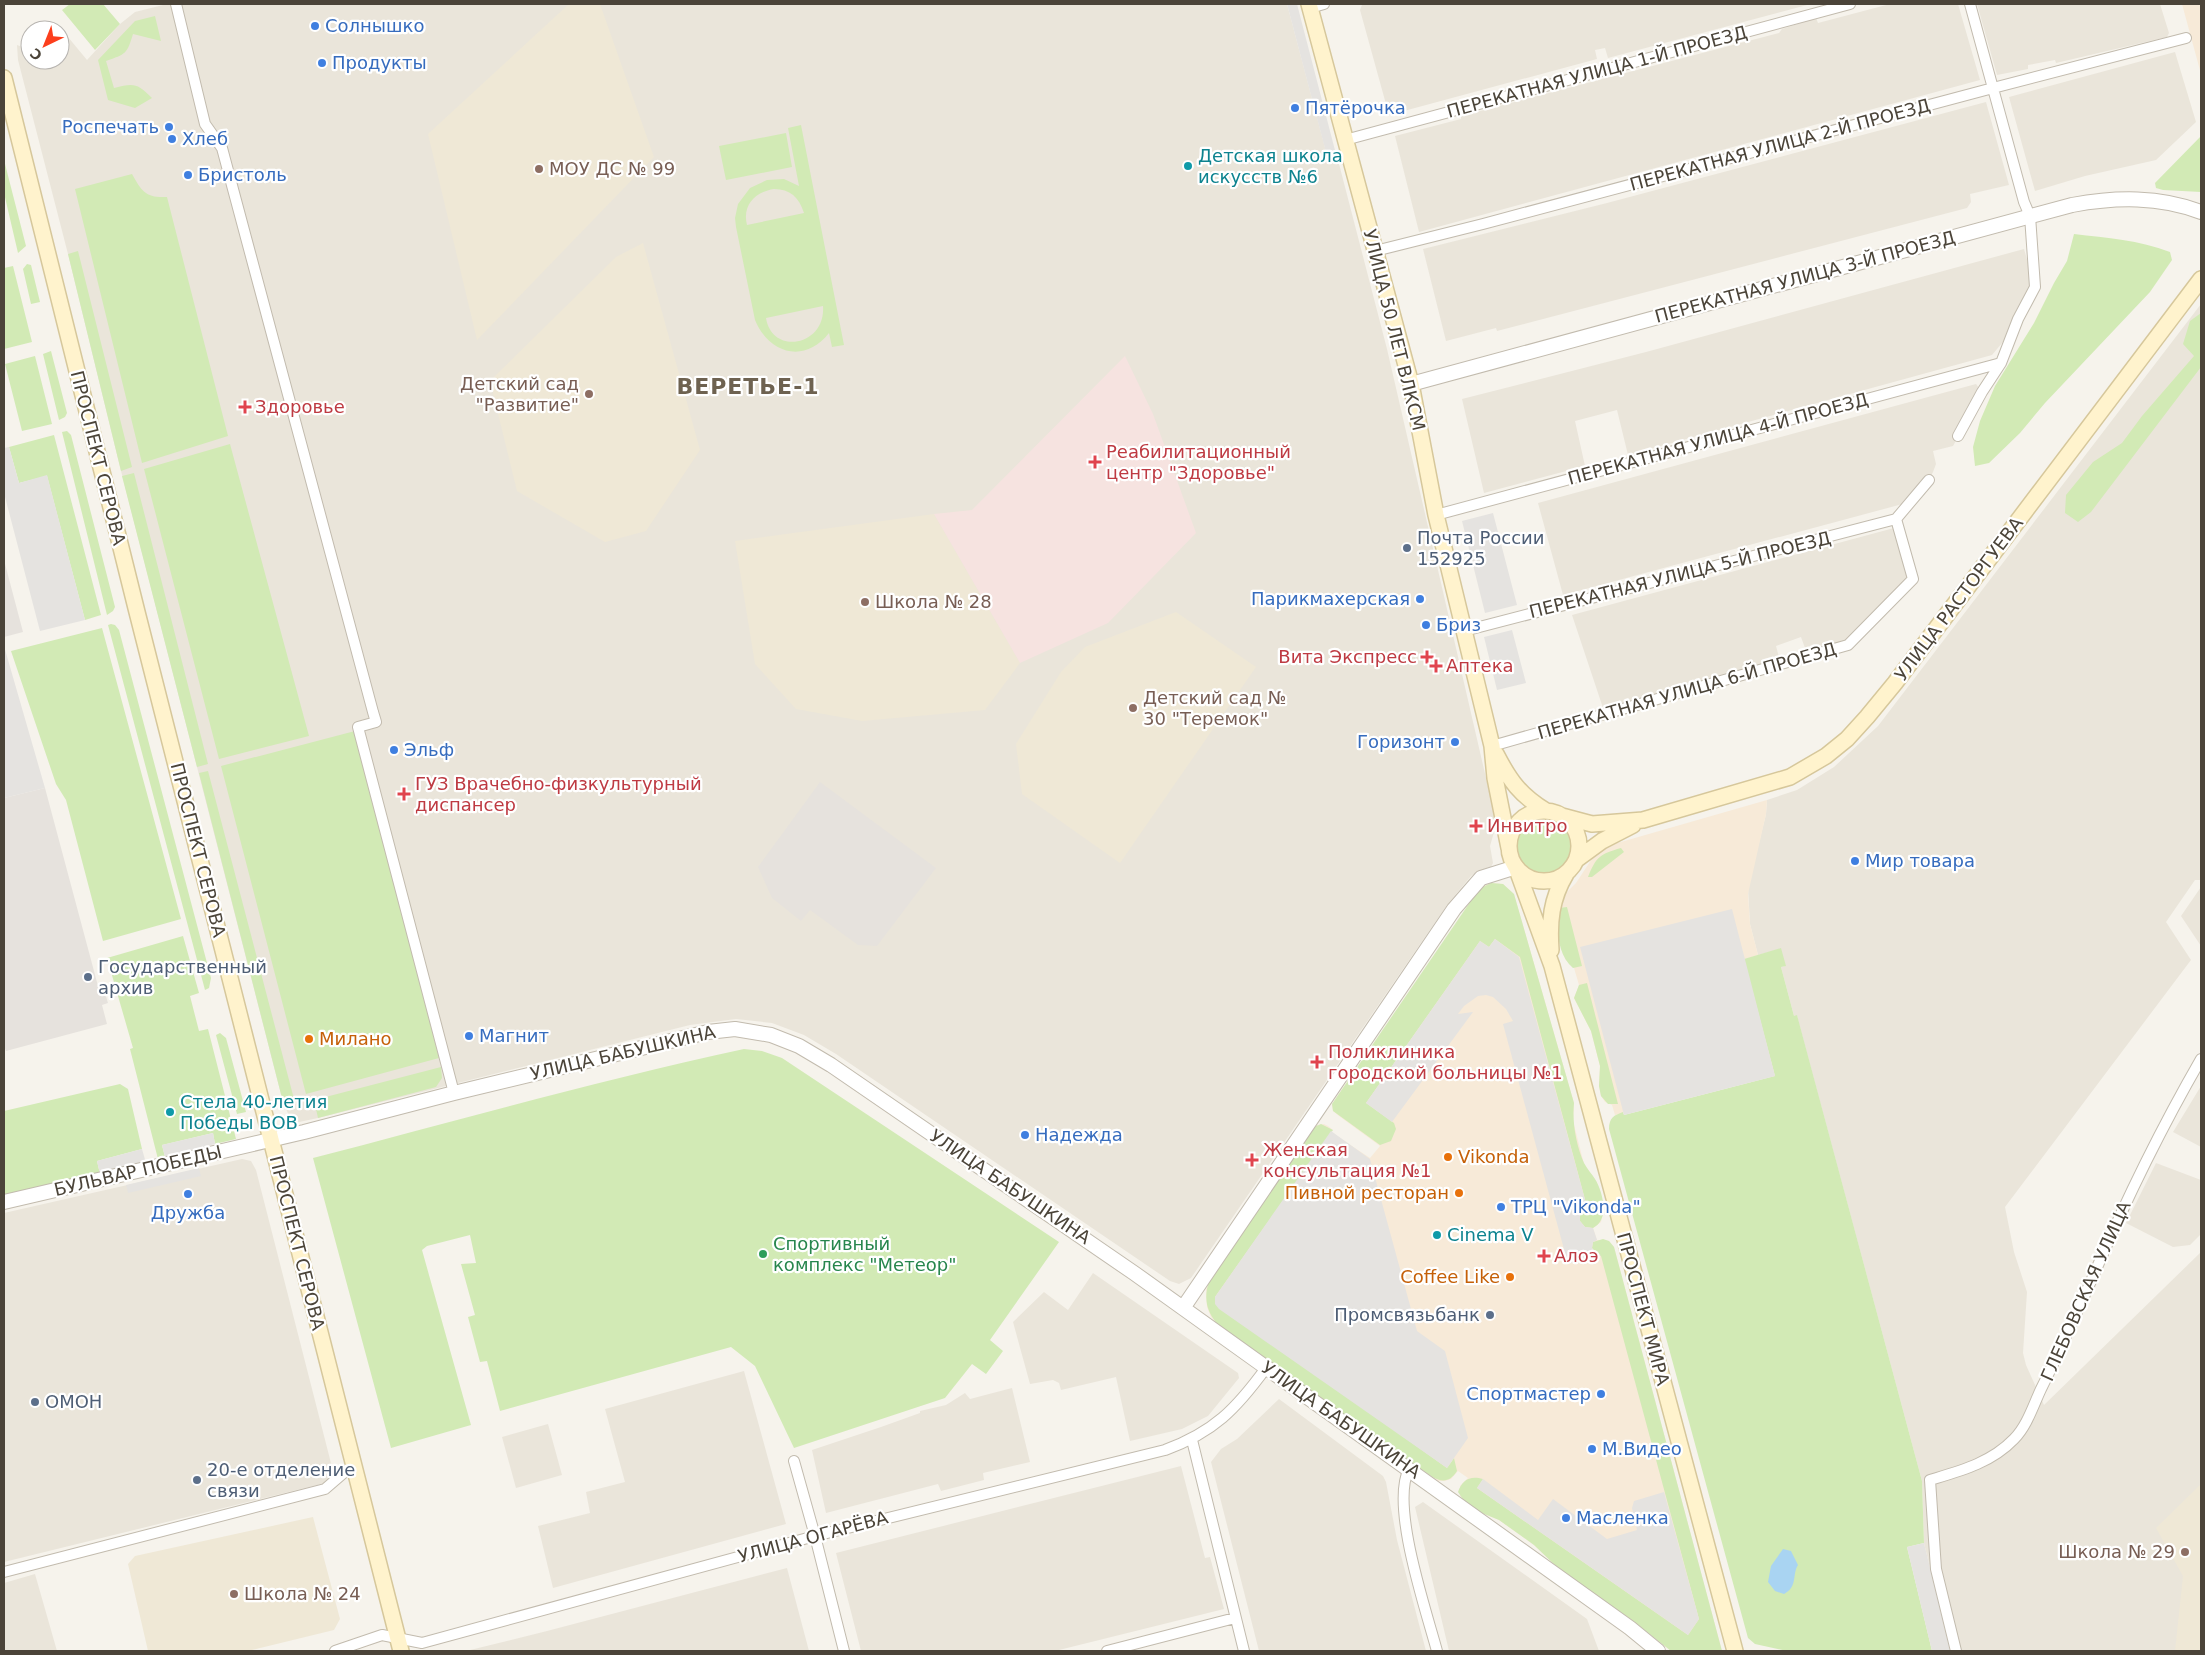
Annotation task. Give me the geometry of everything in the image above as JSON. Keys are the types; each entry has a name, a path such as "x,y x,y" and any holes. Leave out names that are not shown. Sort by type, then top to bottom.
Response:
{"main road":[{"name":"УЛИЦА 50 ЛЕТ ВЛКСМ","path":"1315,5 1345,140 1411,384 1436,515 1492,746 1509,848 1516,867"},
{"name":"ПРОСПЕКТ СЕРОВА","path":"4,78 400,1645"},
{"name":"УЛИЦА РАСТОРГУЕВА","path":"1576,860 1602,841 1643,820 1790,777 1826,756 1847,739 1868,717 1895,683 2201,279"},
{"name":"УЛИЦА 50 ЛЕТ ВЛКСМ","path":"1492,746 1509,779 1519,791 1546,811 1562,816"},
{"path":"1509,848 1512,832 1516,824 1530,814 1546,811"},
{"name":"УЛИЦА РАСТОРГУЕВА","path":"1562,816 1592,824 1643,820"},
{"path":"1516,867 1526,876 1542,881 1558,878 1566,874 1576,860 1578,852 1577,836 1574,828 1562,816"},
{"name":"ПРОСПЕКТ МИРА","path":"1516,867 1552,966 1735,1651"},
{"name":"ПРОСПЕКТ МИРА","path":"1552,966 1550,914 1558,887 1566,874"}],"street":[{"path":"176,4 206,124 222,148 376,722 358,727 454,1092"},
{"name":"ПЕРЕКАТНАЯ УЛИЦА 1-Й ПРОЕЗД","path":"1345,140 1850,4"},
{"path":"1958,436 1982,392 2001,363 2018,319 2035,287 2030,216 2024,202 1970,4"},
{"name":"ПЕРЕКАТНАЯ УЛИЦА 2-Й ПРОЕЗД","path":"1375,251 1493,222 2186,38"},
{"name":"ПЕРЕКАТНАЯ УЛИЦА 3-Й ПРОЕЗД","path":"1411,384 2072,205 2120,199 2164,201 2201,212"},
{"name":"ПЕРЕКАТНАЯ УЛИЦА 4-Й ПРОЕЗД","path":"1436,515 2001,363"},
{"path":"1896,520 1929,480"},
{"name":"ПЕРЕКАТНАЯ УЛИЦА 5-Й ПРОЕЗД","path":"1464,631 1896,520"},
{"name":"ПЕРЕКАТНАЯ УЛИЦА 6-Й ПРОЕЗД","path":"1492,746 1848,646 1913,579 1896,520"},
{"path":"1183,1308 1454,910 1481,878 1516,867"},
{"name":"УЛИЦА БАБУШКИНА","path":"272,1139 454,1092 708,1032 741,1030 771,1034 799,1046 830,1064 1183,1308 1410,1469 1630,1628 1658,1651"},
{"name":"ГЛЕБОВСКАЯ УЛИЦА","path":"1956,1651 1936,1569 1930,1480 1965,1469 1988,1459 2007,1445 2022,1429 2058,1357 2118,1219 2166,1121 2201,1059"},
{"name":"БУЛЬВАР ПОБЕДЫ","path":"4,1202 272,1139"},
{"name":"УЛИЦА ОГАРЁВА","path":"335,1651 382,1635 400,1645 422,1643 815,1536 1165,1450 1192,1440 1230,1412 1266,1368"},
{"path":"1192,1440 1244,1651"},
{"path":"794,1461 844,1651"},
{"path":"4,1572 326,1489 354,1464"},
{"path":"1410,1469 1405,1477 1403,1491 1406,1528 1437,1651"},
{"path":"1108,1651 1235,1618"}],"shaded area":[{"path":"167,4 1287,4 1328,159 1336,158 1338,160 1387,349 1495,817 1495,829 1490,846 1493,863 1491,867 1480,870 1471,876 1447,905 1191,1278 1179,1284 1170,1281 836,1054 804,1035 772,1023 736,1019 690,1025 318,1118 299,1122 290,1118 283,1102 21,70 70,70 70,39 87,60 120,24 135,12"},
{"name":"МОУ ДС № 99","path":"569,4 600,4 654,157 477,340 428,134"},
{"path":"1287,4 1297,4 1337,158 1328,160"},
{"path":"1811,4 1608,58 1605,48 1595,50 1597,59 1389,115 1360,10 1362,5"},
{"path":"1890,4 1958,4 1980,80 1419,232 1395,136 1461,119 1461,116 1779,33 1782,29 1816,18 1818,23"},
{"path":"1977,4 2160,4 2169,33 2167,37 2056,63 2055,60 2028,65 2028,69 1997,75"},
{"path":"2182,4 2201,4 2201,74"},
{"path":"17,45 20,46 20,68 18,60"},
{"path":"2175,52 2196,122 2156,160 2085,176 2035,191 2009,97"},
{"path":"1986,102 2009,185 1970,194 1971,202 1967,208 1497,331 1496,328 1446,341 1423,249 1607,203"},
{"name":"Детский сад \"Развитие\"","path":"643,243 700,450 646,531 605,542 517,491 490,381 616,257"},
{"path":"2024,249 2035,287 2007,337 1992,355 1628,455 1617,410 1575,421 1585,466 1484,493 1462,399 1646,352"},
{"path":"2201,304 2201,880 2195,880 2166,922 2191,960 2005,1207 2014,1252 2027,1292 2023,1353 2026,1365 2044,1405 2201,1252 2201,1651 1950,1651 1924,1543 1922,1481 1797,1016 1794,1016 1781,967 1785,966 1780,949 1758,955 1750,924 1748,888 1766,814 1767,800 1797,790 1834,767 1878,726"},
{"name":"Реабилитационный центр \"Здоровье\"","path":"1125,356 1153,414 1196,533 1108,623 1020,663 934,514 972,510"},
{"path":"1976,384 1982,392 1953,446 1933,451 1936,464 1933,472 1929,480 1910,502 1563,595 1538,503"},
{"path":"9,447 19,483 47,475 85,620 40,631 4,493 4,448"},
{"path":"1493,513 1517,605 1485,613 1462,521"},
{"name":"Школа № 28","path":"934,514 1020,663 985,710 862,721 796,709 755,664 735,541"},
{"path":"1894,528 1908,577 1848,640 1819,648 1805,648 1801,637 1776,646 1780,661 1603,708 1572,615"},
{"path":"4,560 23,632 4,637"},
{"name":"Детский сад № 30 \"Теремок\"","path":"1176,612 1256,667 1120,863 1022,794 1016,744 1061,672 1085,647"},
{"path":"1512,630 1526,683 1497,690 1484,637"},
{"path":"4,646 45,788 4,798"},
{"path":"820,782 936,868 877,946 858,945 810,910 801,921 772,898 758,867"},
{"path":"45,788 98,986 103,986 108,1003 102,1005 107,1024 6,1051 4,1046 4,798"},
{"path":"1767,800 1766,814 1748,894 1750,924 1758,955 1745,959 1775,1076 1615,1115 1612,1105 1605,1102 1601,1096 1599,1086 1600,1066 1591,1031 1574,998 1579,985 1574,968 1565,959 1557,915 1563,896 1576,883 1597,851 1607,846"},
{"path":"1491,883 1503,884 1514,894 1574,1103 1573,1121 1584,1164 1596,1181 1604,1209 1601,1222 1593,1228 1597,1240 1609,1241 1614,1247 1722,1651 1671,1651 1632,1620 1560,1570 1534,1545 1499,1520 1477,1511 1460,1496 1460,1486 1468,1478 1458,1471 1451,1479 1438,1481 1220,1327 1211,1317 1207,1307 1206,1289 1317,1125 1324,1124 1328,1126 1333,1130 1331,1132 1370,1158 1380,1146 1333,1111 1332,1104 1485,885"},
{"path":"2201,887 2201,946 2181,916"},
{"path":"1732,909 1775,1076 1624,1115 1580,947"},
{"path":"1495,939 1519,957 1587,1207 1580,1214 1580,1221 1585,1227 1593,1228 1597,1240 1593,1242 1592,1248 1597,1254 1601,1255 1568,1264 1503,1024 1513,1021 1506,1009 1493,997 1486,995 1478,996 1464,1006 1458,1014 1473,1012 1392,1122 1366,1103 1480,941 1489,947"},
{"path":"2201,1086 2201,1147 2173,1132"},
{"path":"1331,1131 1370,1159 1417,1331 1445,1351 1468,1438 1447,1468 1219,1309 1215,1304 1215,1297"},
{"path":"213,1133 215,1144 165,1157 162,1145"},
{"path":"142,1149 146,1163 100,1174 97,1161"},
{"path":"242,1159 251,1161 256,1170 333,1471 332,1476 324,1483 317,1485 4,1562 4,1213"},
{"path":"2156,1163 2201,1180 2201,1234 2190,1245 2173,1247 2126,1223"},
{"path":"199,1168 201,1176 128,1193 126,1185"},
{"path":"1093,1273 1238,1373 1239,1378 1208,1416 1182,1429 1130,1441 1116,1377 1061,1390 1059,1383 1053,1380 1030,1384 1013,1322 1044,1292 1068,1310"},
{"path":"744,1371 786,1524 553,1588 538,1526 590,1513 586,1492 625,1482 605,1409"},
{"path":"1012,1388 1030,1462 983,1473 984,1480 941,1491 938,1484 826,1513 812,1450 920,1413 920,1411 946,1405 965,1393 970,1399"},
{"path":"1279,1399 1383,1476 1386,1482 1397,1540 1426,1651 1259,1651 1211,1462 1221,1449 1237,1439"},
{"path":"548,1424 562,1475 516,1488 502,1437"},
{"path":"1181,1466 1205,1558 1210,1557 1224,1609 1055,1651 861,1651 836,1553"},
{"path":"1483,1479 1538,1520 1553,1499 1607,1539 1637,1530 1632,1508 1634,1501 1664,1492 1699,1619 1688,1635 1477,1488"},
{"name":"Школа № 29","path":"2201,1484 2201,1651 2175,1651 2183,1576 2156,1528"},
{"path":"1423,1502 1587,1619 1599,1651 1449,1651 1415,1507"},
{"name":"Школа № 24","path":"313,1517 340,1619 334,1630 248,1651 148,1651 128,1564 135,1556"},
{"path":"1924,1543 1950,1651 1932,1651 1907,1547"},
{"path":"787,1568 809,1651 466,1651 547,1631"},
{"path":"35,1574 57,1651 4,1651 4,1583"}],"green space":[{"path":"70,4 103,4 120,24 95,50 62,10"},
{"path":"155,16 161,41 133,34 125,52 118,57 106,61 114,88 126,85 139,87 152,98 135,108 108,100 98,60 135,21"},
{"path":"801,125 844,345 832,347 829,333 820,343 809,349 788,351 769,341 761,332 755,320 735,218 738,204 750,188 767,180 784,179 799,186 788,128","holes":["774,189 785,190 797,198 804,213 747,225 746,211 751,201 761,193","823,306 822,320 816,330 808,337 798,341 787,341 778,338 770,330 766,318"]},
{"path":"786,133 792,167 726,180 719,146"},
{"path":"2201,136 2201,192 2156,188 2155,183"},
{"path":"4,160 26,246 18,253 4,193"},
{"path":"132,174 145,193 167,197 228,436 142,463 75,189"},
{"path":"2074,234 2147,245 2170,252 2172,260 2150,292 2045,403 2020,433 1989,463 1975,466 1973,447 1980,421 1995,386 2034,323 2067,261"},
{"path":"78,251 132,467 121,471 68,254"},
{"path":"27,264 31,265 40,302 31,304 23,269"},
{"path":"13,266 32,342 4,349 4,268"},
{"path":"2201,313 2201,367 2091,512 2078,522 2065,513 2066,495 2093,462 2122,443 2142,416 2194,356 2183,344 2190,321"},
{"path":"51,351 67,413 65,417 59,420 43,354"},
{"path":"35,356 52,424 22,431 5,364"},
{"path":"67,431 71,435 115,607 107,615 62,432"},
{"path":"54,435 101,615 85,620 47,476 19,483 9,447"},
{"path":"230,444 309,736 219,759 144,469"},
{"path":"134,473 208,764 197,767 122,476"},
{"path":"108,625 115,625 119,630 211,978 209,988 205,990"},
{"path":"102,628 181,919 103,941 66,800 56,784 11,651"},
{"path":"355,731 439,1058 306,1094 221,766"},
{"path":"208,771 294,1099 283,1102 199,773"},
{"path":"1538,816 1550,816 1566,824 1572,834 1574,846 1572,858 1566,868 1550,876 1538,876 1522,868 1514,852 1514,840 1522,824"},
{"path":"1621,848 1624,852 1592,877 1588,877 1600,857"},
{"path":"1491,883 1503,884 1514,894 1574,1103 1574,1126 1579,1149 1584,1163 1598,1185 1602,1198 1602,1219 1593,1228 1585,1227 1580,1221 1580,1214 1587,1207 1520,957 1495,939 1489,947 1480,941 1366,1103 1394,1123 1396,1129 1391,1141 1380,1145 1333,1111 1332,1104 1479,889"},
{"path":"1567,907 1582,966 1573,968 1564,956 1558,932 1559,908"},
{"path":"183,936 199,993 190,996 199,1031 208,1029 236,1139 215,1144 213,1133 162,1145 165,1157 158,1159 130,1049 133,1048 107,958"},
{"path":"1781,948 1786,966 1781,967 1794,1016 1797,1015 1922,1481 1924,1543 1907,1547 1932,1651 1787,1651 1755,1644 1748,1638 1609,1129 1613,1118 1623,1112 1624,1115 1775,1076 1744,959"},
{"path":"1587,983 1618,1104 1608,1104 1601,1096 1599,1086 1600,1066 1591,1031 1574,998 1579,985"},
{"path":"220,1033 226,1038 246,1112 237,1114 216,1035"},
{"name":"Спортивный комплекс \"Метеор\"","path":"744,1049 762,1051 782,1058 1059,1242 990,1340 1003,1351 986,1374 972,1364 945,1398 794,1448 755,1366 731,1347 500,1411 487,1361 480,1362 468,1317 475,1315 461,1264 476,1263 470,1235 427,1246 422,1250 471,1425 391,1448 313,1158 582,1087"},
{"path":"441,1067 442,1078 436,1087 318,1118 314,1100"},
{"path":"120,1084 128,1089 142,1149 97,1161 100,1174 4,1197 4,1111"},
{"path":"1321,1124 1333,1130 1215,1297 1215,1302 1447,1468 1454,1458 1457,1471 1449,1479 1439,1480 1431,1476 1220,1327 1212,1317 1207,1306 1206,1294 1209,1281 1314,1127"},
{"path":"1603,1239 1609,1241 1614,1247 1722,1651 1671,1651 1632,1620 1560,1570 1534,1545 1499,1520 1477,1511 1464,1501 1458,1492 1462,1484 1470,1478 1483,1479 1477,1488 1688,1635 1699,1619 1601,1256 1592,1248 1593,1242"}],"water":[{"path":"1783,1549 1791,1551 1798,1565 1793,1584 1784,1594 1775,1591 1768,1582 1771,1566"}],"place":[{"name":"Солнышко","path":"315,26"},
{"name":"Продукты","path":"322,63"},
{"name":"Пятёрочка","path":"1295,108"},
{"name":"Роспечать","path":"169,127"},
{"name":"Хлеб","path":"172,139"},
{"name":"Детская школа искусств №6","path":"1188,166"},
{"name":"МОУ ДС № 99","path":"539,169"},
{"name":"Бристоль","path":"188,175"},
{"name":"Детский сад \"Развитие\"","path":"589,394"},
{"name":"Здоровье","path":"245,407"},
{"name":"Реабилитационный центр \"Здоровье\"","path":"1095,462"},
{"name":"Почта России 152925","path":"1407,548"},
{"name":"Парикмахерская","path":"1420,599"},
{"name":"Школа № 28","path":"865,602"},
{"name":"Бриз","path":"1426,625"},
{"name":"Вита Экспресс","path":"1427,657"},
{"name":"Аптека","path":"1436,666"},
{"name":"Детский сад № 30 \"Теремок\"","path":"1133,708"},
{"name":"Горизонт","path":"1455,742"},
{"name":"Эльф","path":"394,750"},
{"name":"ГУЗ Врачебно-физкультурный диспансер","path":"404,794"},
{"name":"Инвитро","path":"1476,826"},
{"name":"Мир товара","path":"1855,861"},
{"name":"Государственный архив","path":"88,977"},
{"name":"Магнит","path":"469,1036"},
{"name":"Милано","path":"309,1039"},
{"name":"Поликлиника городской больницы №1","path":"1317,1062"},
{"name":"Стела 40-летия Победы ВОВ","path":"170,1112"},
{"name":"Надежда","path":"1025,1135"},
{"name":"Vikonda","path":"1448,1157"},
{"name":"Женская консультация №1","path":"1252,1160"},
{"name":"Пивной ресторан","path":"1459,1193"},
{"name":"Дружба","path":"188,1194"},
{"name":"ТРЦ \"Vikonda\"","path":"1501,1207"},
{"name":"Cinema V","path":"1437,1235"},
{"name":"Спортивный комплекс \"Метеор\"","path":"763,1254"},
{"name":"Алоэ","path":"1544,1256"},
{"name":"Coffee Like","path":"1510,1277"},
{"name":"Промсвязьбанк","path":"1490,1315"},
{"name":"Спортмастер","path":"1601,1394"},
{"name":"ОМОН","path":"35,1402"},
{"name":"М.Видео","path":"1592,1449"},
{"name":"20-е отделение связи","path":"197,1480"},
{"name":"Масленка","path":"1566,1518"},
{"name":"Школа № 29","path":"2185,1552"},
{"name":"Школа № 24","path":"234,1594"}],"district":[{"name":"ВЕРЕТЬЕ-1","path":"748,386"}]}
